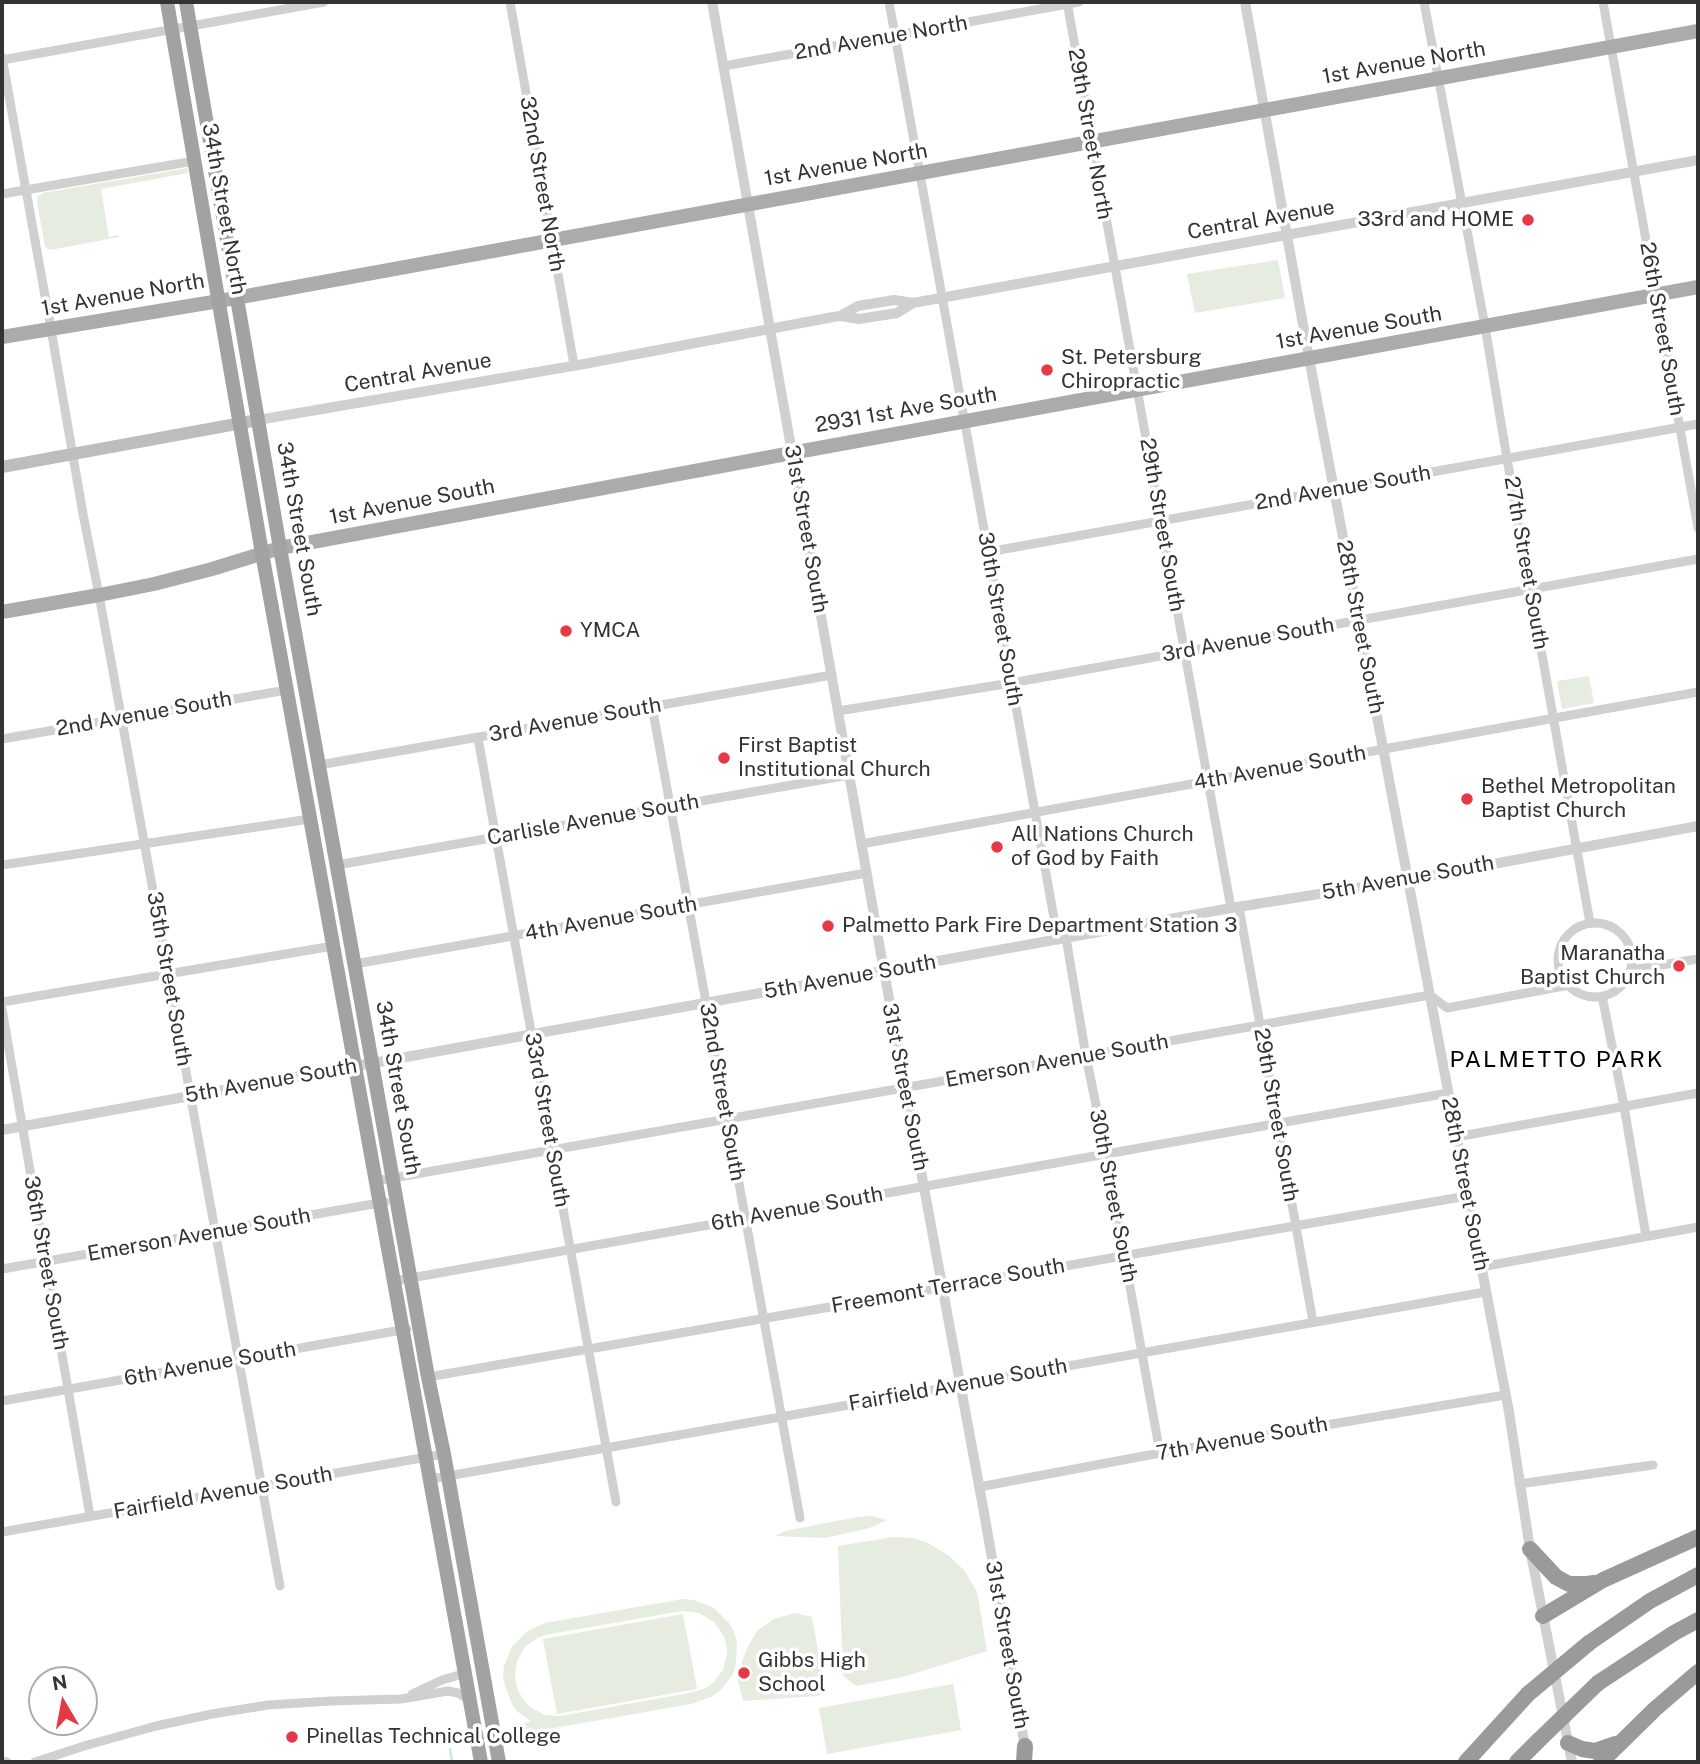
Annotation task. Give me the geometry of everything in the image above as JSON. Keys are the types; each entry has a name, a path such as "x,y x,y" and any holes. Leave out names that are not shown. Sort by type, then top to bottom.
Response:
{"highway":[{"name":"34th Street North","path":"167,2 240,423"},
{"name":"34th Street North","path":"186,2 258,420"},
{"path":"188,121 202,157 216,168"},
{"name":"34th Street South","path":"258,420 499,1762"},
{"name":"34th Street South","path":"240,423 481,1762"},
{"path":"274,615 285,616 292,654 300,658"},
{"path":"288,695 301,704 310,756 319,765"},
{"path":"310,819 324,830 332,876 341,885"},
{"path":"1543,1616 1603,1580 1698,1537"},
{"path":"1530,1549 1556,1577 1569,1584 1587,1584 1603,1580"},
{"path":"1465,1762 1528,1694 1589,1643 1650,1601 1698,1575"},
{"path":"1517,1762 1598,1683 1698,1620"},
{"path":"1601,1762 1655,1709 1698,1672"},
{"path":"466,1673 489,1707"},
{"path":"1568,1743 1595,1751 1623,1740"}],"main road":[{"name":"1st Avenue North","path":"2,337 238,297 1698,31"},
{"name":"1st Avenue South","path":"1027,410 1698,287"},
{"name":"2931 1st Ave South","path":"792,452 1027,410"},
{"name":"Central Avenue","path":"2,467 258,420"},
{"name":"1st Avenue South","path":"2,612 99,595 212,569 280,548 792,452"}],"street":[{"path":"2,59 324,2"},
{"name":"32nd Street North","path":"510,2 574,365"},
{"name":"31st Street South","path":"712,2 1026,1757"},
{"name":"30th Street South","path":"889,2 1035,812 1106,1154 1160,1453"},
{"name":"2nd Avenue North","path":"724,66 1079,2"},
{"name":"28th Street South","path":"1245,2 1309,358 1509,1412 1530,1549 1572,1762"},
{"name":"27th Street South","path":"1424,2 1485,326 1590,923"},
{"name":"26th Street South","path":"1602,2 1698,528"},
{"name":"29th Street North","path":"1067,3 1114,266"},
{"name":"35th Street South","path":"2,59 280,1586"},
{"path":"2,194 194,160"},
{"name":"Central Avenue","path":"258,420 840,316 858,306 894,300 913,303 942,298 1698,160"},
{"name":"29th Street South","path":"1114,266 1208,781 1260,1025 1313,1322"},
{"name":"2nd Avenue South","path":"988,552 1698,424"},
{"name":"3rd Avenue South","path":"838,711 1011,683 1698,559"},
{"name":"3rd Avenue South","path":"319,765 832,675"},
{"name":"4th Avenue South","path":"861,844 1698,692"},
{"name":"2nd Avenue South","path":"2,739 122,718 288,695"},
{"name":"32nd Street South","path":"652,706 800,1518"},
{"name":"33rd Street South","path":"478,738 616,1502"},
{"name":"Carlisle Avenue South","path":"337,865 849,775"},
{"path":"2,865 310,819"},
{"name":"5th Avenue South","path":"2,1130 1698,826"},
{"name":"4th Avenue South","path":"355,964 866,873"},
{"path":"1602,923 1623,935 1630,946 1633,958 1631,970 1627,979 1612,993 1602,996 1582,994 1569,985 1560,970 1558,958 1561,946 1568,935 1578,927 1602,923"},
{"path":"2,1002 333,946"},
{"path":"1631,970 1698,959"},
{"name":"Emerson Avenue South","path":"376,1181 1430,995 1447,1008 1569,985"},
{"path":"1602,996 1646,1236"},
{"name":"36th Street South","path":"2,1009 90,1516"},
{"name":"6th Avenue South","path":"394,1282 1448,1093"},
{"path":"1456,1137 1698,1093"},
{"name":"Freemont Terrace South","path":"428,1377 1467,1196"},
{"name":"Emerson Avenue South","path":"2,1269 397,1200"},
{"path":"1480,1267 1698,1227"},
{"name":"Fairfield Avenue South","path":"431,1479 1485,1292"},
{"name":"6th Avenue South","path":"2,1401 419,1326"},
{"name":"7th Avenue South","path":"979,1487 1160,1453 1505,1395"},
{"name":"Fairfield Avenue South","path":"2,1532 444,1454"},
{"path":"1519,1484 1653,1465"},
{"path":"401,1699 442,1680 466,1673"},
{"path":"35,1762 127,1734 212,1714 275,1705 401,1699 447,1691 458,1693 471,1701"},
{"path":"2,1761 7,1762"}],"shaded area":[{"path":"187,168 188,173 101,189 109,237 119,237 50,250 45,247 37,202 43,193"},
{"path":"1278,260 1285,298 1195,313 1187,274"},
{"path":"1589,676 1594,703 1562,709 1557,681"},
{"path":"872,1516 887,1520 869,1528 825,1538 775,1536 785,1531"},
{"path":"893,1537 913,1538 928,1543 948,1555 964,1570 977,1592 987,1651 903,1677 856,1686 843,1676 838,1546"},
{"path":"683,1599 694,1600 714,1608 729,1623 737,1643 736,1664 733,1674 720,1691 691,1704 526,1733 525,1723 531,1721 512,1704 505,1686 504,1666 512,1647 526,1632 545,1623","holes":["682,1611 699,1613 714,1622 724,1636 727,1653 723,1670 706,1688 560,1716 545,1715 532,1708 518,1691 515,1676 517,1661 525,1647 537,1638"]},
{"path":"795,1613 812,1617 825,1688 819,1696 743,1701 738,1681 748,1646 758,1630 774,1619"},
{"path":"683,1614 697,1689 557,1714 543,1639"},
{"path":"953,1684 961,1730 827,1754 819,1708"}],"waterway":[{"path":"450,1749 452,1762"}],"place":[{"name":"33rd and HOME","path":"1528,220"},
{"name":"St. Petersburg Chiropractic","path":"1047,370"},
{"name":"YMCA","path":"566,631"},
{"name":"First Baptist Institutional Church","path":"724,758"},
{"name":"Bethel Metropolitan Baptist Church","path":"1467,799"},
{"name":"All Nations Church of God by Faith","path":"997,847"},
{"name":"Palmetto Park Fire Department Station 3","path":"828,926"},
{"name":"Maranatha Baptist Church","path":"1679,966"},
{"name":"Gibbs High School","path":"744,1673"},
{"name":"Pinellas Technical College","path":"292,1737"}],"district":[{"name":"PALMETTO PARK","path":"1557,1060"}]}
